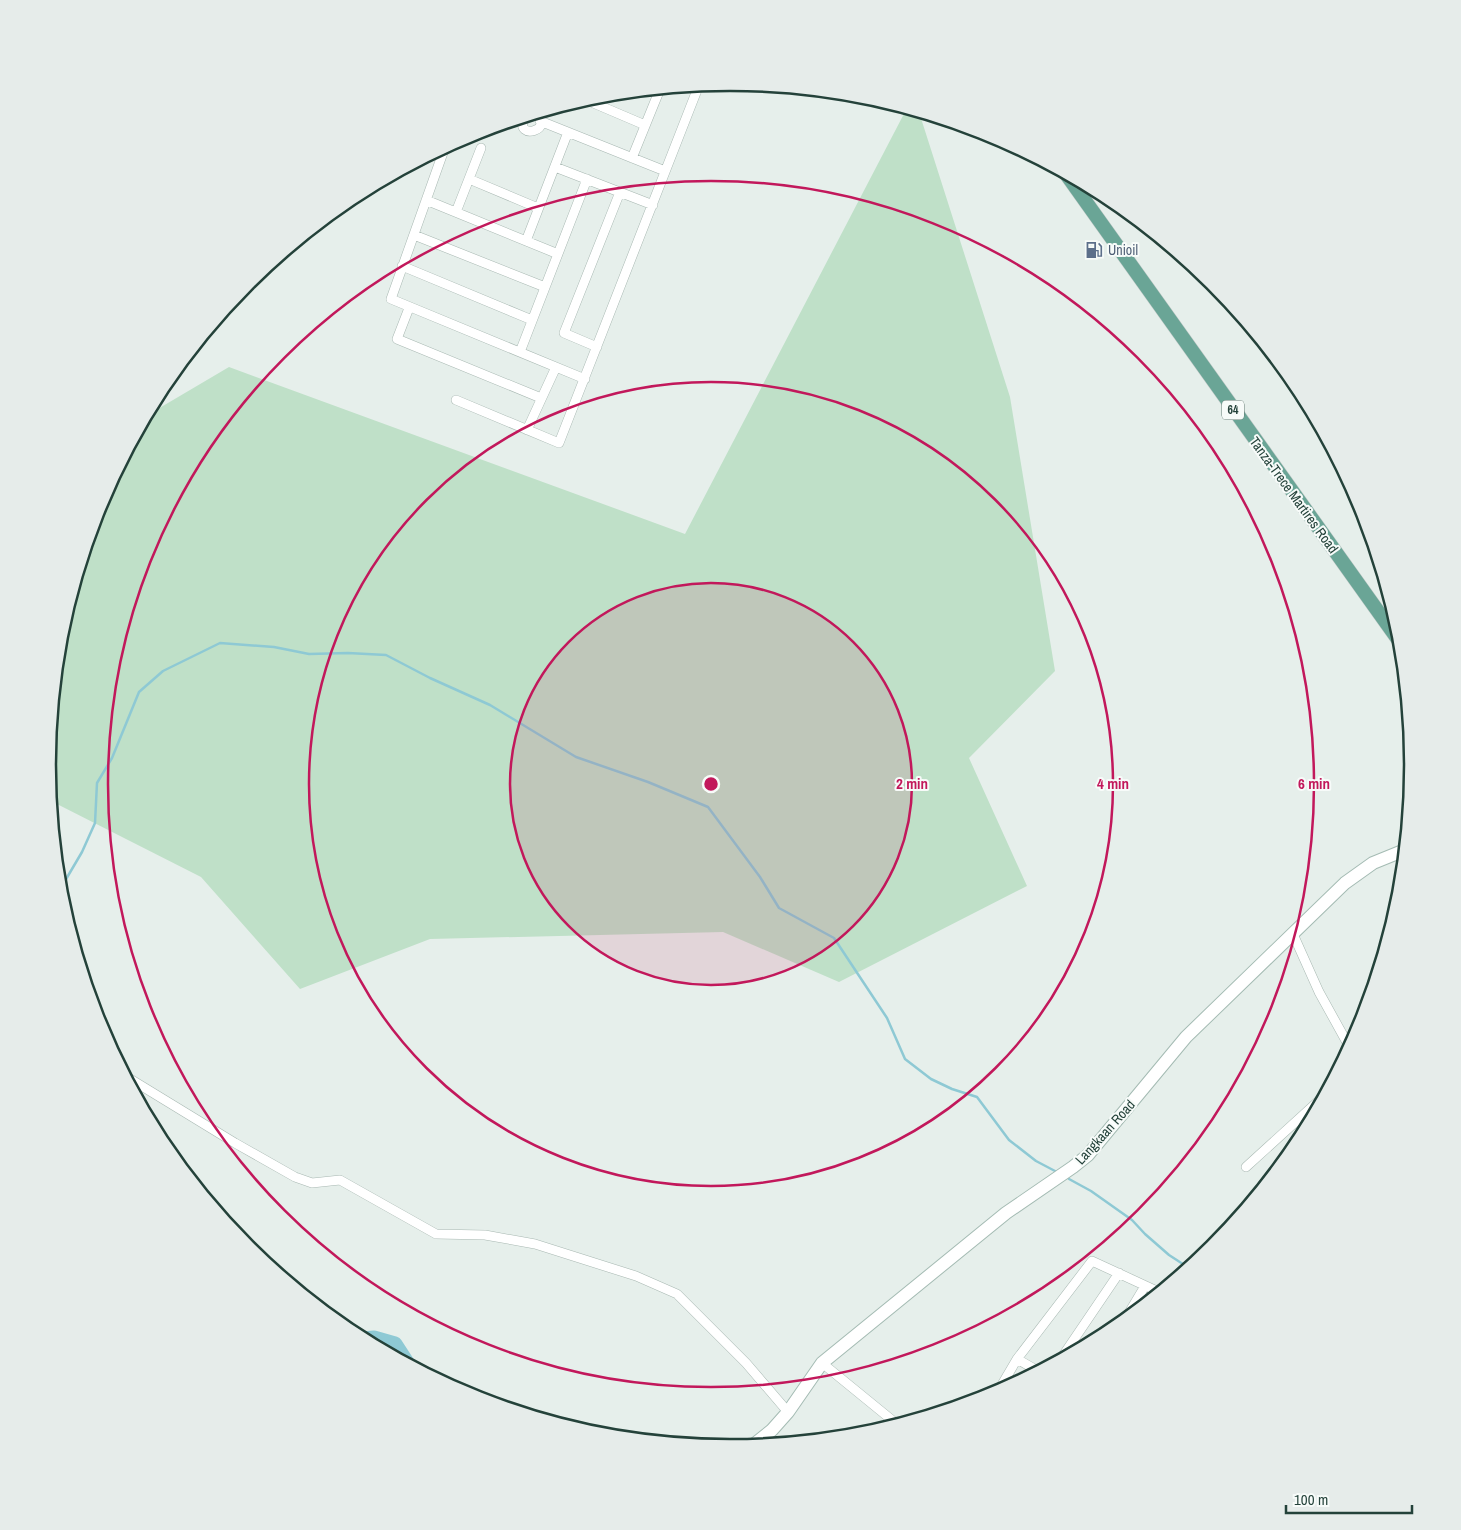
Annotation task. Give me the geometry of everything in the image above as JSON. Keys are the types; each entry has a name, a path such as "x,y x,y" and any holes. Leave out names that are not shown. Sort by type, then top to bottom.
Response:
{"main road":[{"name":"Tanza-Trece Martires Road","path":"1073,184 1391,630"}],"street":[{"path":"456,400 560,443 696,92"},
{"path":"632,158 656,95"},
{"path":"597,104 645,125"},
{"path":"539,119 665,171"},
{"path":"523,124 529,132 538,129 537,120"},
{"path":"526,241 568,132"},
{"path":"456,212 481,148"},
{"path":"442,156 391,299 585,379"},
{"path":"555,166 652,205"},
{"path":"469,179 538,208"},
{"path":"520,352 587,179"},
{"path":"597,347 564,333 620,192"},
{"path":"426,200 558,254"},
{"path":"414,234 545,287"},
{"path":"402,266 532,320"},
{"path":"409,308 397,339 541,398"},
{"path":"528,430 556,367"},
{"name":"Langkaan Road","path":"762,1438 788,1412 822,1364 1006,1213 1088,1155 1186,1037 1345,883 1373,864 1399,853"},
{"path":"1293,934 1319,992 1345,1040"},
{"path":"137,1083 295,1177 312,1183 340,1180 436,1234 485,1235 535,1244 636,1276 677,1294 746,1363 788,1412"},
{"path":"1246,1167 1310,1109"},
{"path":"1004,1381 1017,1359 1092,1261 1154,1290"},
{"path":"1067,1349 1119,1273"},
{"path":"1133,1306 1145,1286"},
{"path":"1017,1359 1033,1368"},
{"path":"822,1364 891,1419"}],"green space":[{"path":"904,114 921,119 1010,397 1055,671 969,758 1027,886 839,982 723,932 430,939 300,989 201,877 58,804 56,765 58,721 69,633 79,590 92,548 108,507 126,467 159,408 229,367 685,534"}],"waterway":[{"path":"66,879 82,852 95,823 97,783 112,758 139,692 163,671 220,643 274,647 309,654 348,653 386,655 430,678 490,705 576,757 648,782 708,807 760,877 779,908 834,938 887,1018 905,1059 931,1079 952,1089 977,1097 1009,1140 1036,1161 1055,1171"},
{"path":"1069,1179 1091,1191 1132,1220 1169,1255 1183,1264"},
{"path":"376,1339 395,1344 401,1353"}],"place":[{"name":"Unioil","path":"1094,250"}]}
